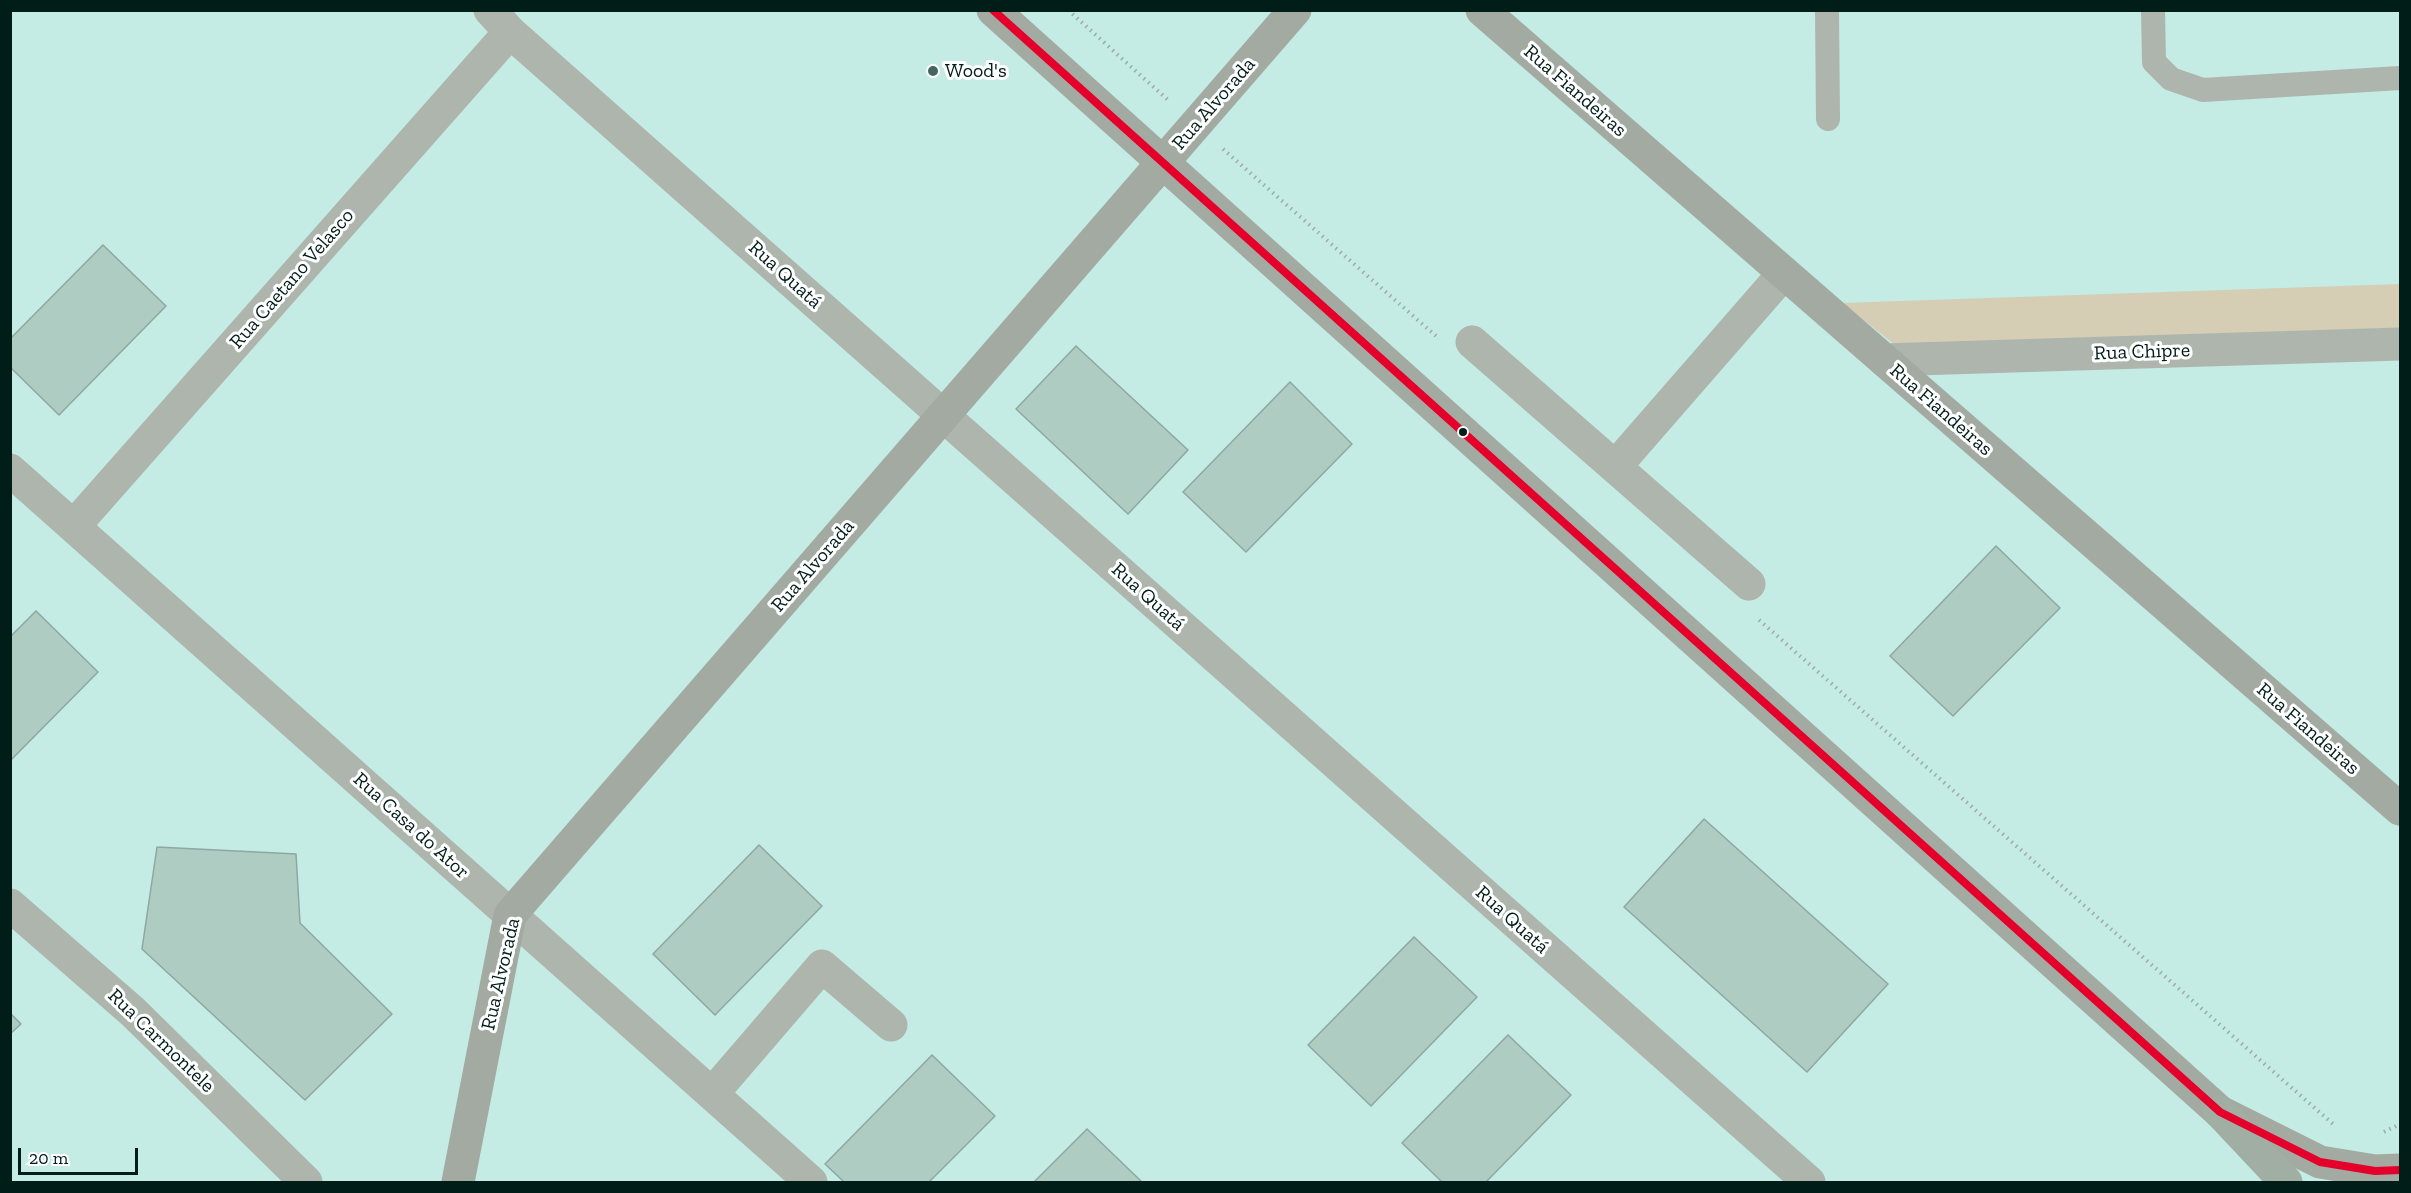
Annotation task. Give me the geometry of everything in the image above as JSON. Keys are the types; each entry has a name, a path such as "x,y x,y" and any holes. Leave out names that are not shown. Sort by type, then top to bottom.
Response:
{"main road":[{"path":"2220,1112 2286,1182"}],"street":[{"path":"993,10 2220,1112 2320,1162 2376,1171 2400,1170"},
{"name":"Rua Alvorada","path":"458,1182 510,915 1295,10"},
{"name":"Rua Fiandeiras","path":"1482,10 2400,809"},
{"name":"Rua Quatá","path":"500,21 1809,1182"},
{"name":"Rua Caetano Velasco","path":"74,526 500,21"},
{"path":"1615,467 1784,273"},
{"path":"1472,342 1749,584"},
{"name":"Rua Chipre","path":"1884,360 2400,344"},
{"name":"Rua Casa do Ator","path":"10,470 811,1182"},
{"name":"Rua Carmontele","path":"10,904 133,1012 306,1182"},
{"path":"712,1094 822,966 891,1025"}],"lane":[{"path":"1827,10 1828,119"},
{"path":"2152,10 2154,62 2172,79 2203,90 2400,78"}],"path":[{"path":"2332,1124 2342,1126"},
{"path":"2380,1133 2400,1125"}],"shaded area":[{"path":"2400,284 2400,328 1894,344 1842,303"}],"building":[{"path":"103,245 166,306 59,415 10,367 10,339"},
{"path":"1076,346 1188,450 1128,514 1016,409"},
{"path":"1290,382 1352,444 1246,552 1183,492"},
{"path":"1996,546 2060,608 1953,716 1890,656"},
{"path":"36,611 98,672 10,761 10,637"},
{"path":"1704,819 1888,984 1807,1072 1624,907"},
{"path":"759,845 822,906 715,1015 653,954"},
{"path":"157,847 296,854 300,923 392,1014 305,1100 142,949"},
{"path":"1414,937 1477,997 1371,1106 1308,1045"},
{"path":"10,1013 21,1024 10,1034"},
{"path":"1508,1035 1571,1095 1486,1182 1442,1182 1402,1143"},
{"path":"932,1055 995,1116 929,1182 844,1182 825,1164"},
{"path":"1087,1129 1142,1182 1034,1182"}],"transit line":[{"path":"993,10 2220,1112 2320,1162 2375,1171 2400,1170"}],"place":[{"name":"Wood's","path":"933,71"}]}
